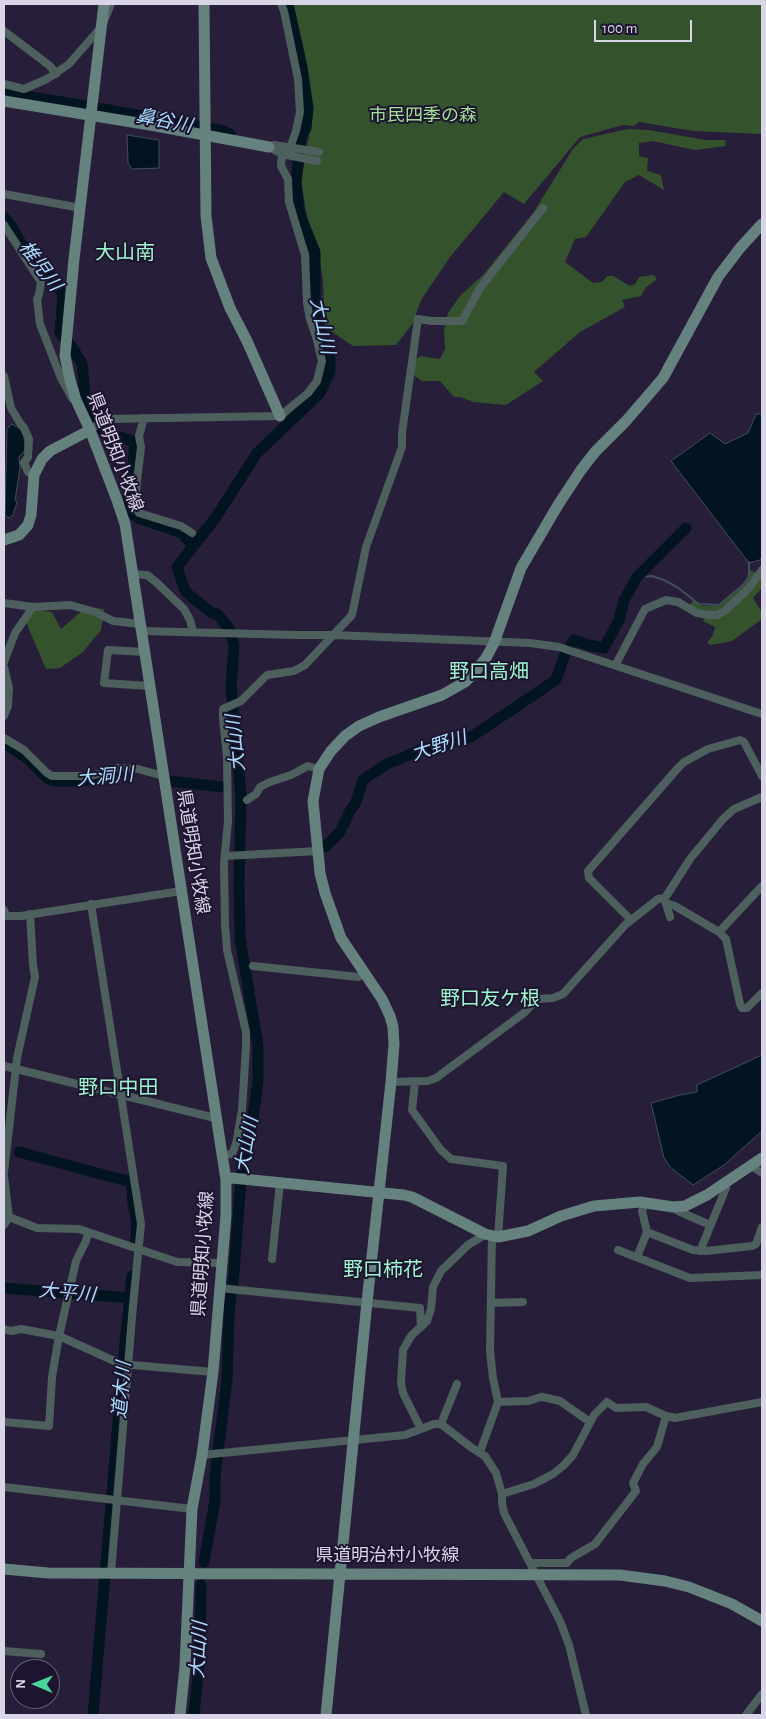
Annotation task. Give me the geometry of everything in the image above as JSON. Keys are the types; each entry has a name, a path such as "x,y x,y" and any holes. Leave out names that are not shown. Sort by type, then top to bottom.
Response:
{"street":[{"name":"県道明知小牧線","path":"104,4 67,334 66,364 76,400 94,427 124,524 215,1118 229,1179 205,1455 192,1509 185,1666 180,1715"},
{"path":"4,84 24,89 56,74 81,52 102,26 111,4"},
{"path":"204,4 206,216 212,258 230,308 247,341 280,416"},
{"path":"281,4 298,78 300,112 296,131 298,152"},
{"path":"4,31 50,66 56,74"},
{"path":"4,101 92,115 156,121 206,129 269,147 282,154 319,152"},
{"path":"269,147 274,145 298,152 317,161"},
{"path":"4,540 19,535 28,526 32,515 34,475 42,459 50,451 105,419 280,416 308,393 317,381 322,361 307,303 306,255 289,202 288,179 281,166 282,154"},
{"path":"4,194 81,208"},
{"path":"222,1155 232,1154 236,1144 242,1110 246,1048 246,1032 227,950 224,876 227,856 228,775 222,718 224,709 238,702 267,675 294,671 305,665 352,614 366,547 402,448 402,433 418,319 462,321 480,288 543,208"},
{"path":"326,1715 394,1044 390,1016 382,999 342,938 332,914 320,874 313,801 319,769 331,751 345,736 359,726 442,695 465,682 486,658 494,642 521,568 558,505 595,452 626,421 663,378 718,277 740,248 762,224"},
{"path":"4,225 41,282 37,299 40,324 60,378 70,396 76,400"},
{"path":"4,376 11,408 24,428 29,440 28,457 24,462 28,472 34,475"},
{"path":"144,418 139,436 141,447 134,507 139,513 182,526 192,533"},
{"path":"616,664 645,609 666,600 678,602 696,613 718,614 726,610 749,588 762,570"},
{"path":"132,574 148,575 156,582 184,609 190,620 193,632"},
{"path":"4,603 32,607 70,605 94,612 113,621 141,628 237,634 334,634 530,643 559,647 616,664 762,714"},
{"path":"4,662 15,633 32,607"},
{"path":"145,652 108,650 104,683 149,686"},
{"path":"4,666 9,688 8,706 4,716"},
{"path":"4,738 24,750 52,776 91,776 118,768 138,769 163,776"},
{"path":"631,920 589,878 588,871 678,768 684,762 708,749 740,740 744,742 762,776"},
{"path":"247,800 256,794 260,787 270,782 291,776 308,766 319,769"},
{"path":"670,918 665,901 690,859 723,819 734,809 762,797"},
{"path":"227,856 318,851"},
{"path":"719,932 762,886"},
{"path":"4,910 6,916 21,916 181,891"},
{"path":"391,1082 428,1081 446,1072 524,1012 537,999 553,998 562,994 625,924 658,899 675,906 719,932 726,939 742,1008 747,1008 762,992"},
{"path":"91,904 141,1224 125,1364 106,1573"},
{"path":"4,1225 9,1217 4,1174 17,1058 35,977 32,966 30,914"},
{"path":"253,966 359,977 364,973"},
{"path":"4,1066 215,1118"},
{"path":"415,1082 412,1110 441,1150 451,1159 503,1166 492,1236 490,1351 498,1402 480,1452"},
{"path":"421,1428 404,1393 402,1382 403,1350 411,1336 428,1321 433,1287 441,1271 468,1245 492,1236 528,1231 561,1216 594,1206 645,1203 673,1207 685,1206 696,1202 762,1158"},
{"path":"751,1166 762,1174"},
{"path":"229,1179 380,1192 412,1197 492,1236"},
{"path":"272,1259 276,1182"},
{"path":"700,1251 726,1188 726,1182"},
{"path":"637,1257 647,1232 642,1211 645,1203"},
{"path":"673,1207 678,1212 710,1225"},
{"path":"9,1217 37,1228 79,1229 184,1264 221,1264"},
{"path":"647,1232 700,1251 752,1246 756,1244 762,1227"},
{"path":"4,1422 49,1426 52,1377 58,1336 76,1261 88,1233"},
{"path":"618,1250 690,1278 762,1275"},
{"path":"221,1288 420,1308 421,1326"},
{"path":"492,1303 523,1302"},
{"path":"4,1329 11,1331 21,1329 58,1336 125,1364 213,1372"},
{"path":"441,1424 457,1384"},
{"path":"498,1402 547,1398 560,1401 590,1422"},
{"path":"502,1494 534,1484 553,1474 563,1466 573,1454 594,1415 607,1402 616,1408 646,1407 675,1418 762,1402"},
{"path":"534,1568 567,1563 570,1558 600,1540 636,1491 633,1482 643,1464 657,1447 666,1416"},
{"path":"205,1455 405,1435 434,1424 441,1424 485,1456 496,1473 502,1494 504,1513 534,1568 568,1642 586,1715"},
{"path":"4,1487 192,1509"},
{"name":"県道明治村小牧線","path":"4,1569 48,1573 341,1574 534,1568 665,1580 711,1594 762,1621"},
{"path":"4,1651 42,1654"},
{"path":"746,1715 762,1694"}],"green space":[{"name":"市民四季の森","path":"291,4 762,4 762,134 693,131 639,122 634,126 623,125 580,137 524,204 504,192 450,257 421,300 413,323 396,345 353,346 325,327 323,282 319,253 310,234 301,181 312,119 311,106 301,40"},
{"path":"628,129 649,130 705,140 725,140 726,146 695,150 653,141 639,143 639,156 648,158 647,171 661,175 664,190 639,175 625,182 586,237 575,239 565,262 593,283 602,282 607,276 613,276 630,286 635,284 639,277 653,275 657,279 645,288 641,296 622,300 625,307 580,332 534,372 543,381 506,405 473,402 461,397 454,397 440,381 422,381 413,375 414,361 420,356 440,359 445,349 444,330 448,313 460,296 484,274 533,213 573,149 583,139"},
{"path":"750,570 762,575 762,588 753,598 762,612 762,619 732,641 711,645 707,643 713,635 715,627 703,621 709,611 697,610 690,605 693,600 702,606 719,606 744,585 750,575"},
{"path":"86,607 104,609 101,630 83,652 60,668 46,669 26,622 34,609 52,612 61,629"}],"water":[{"path":"127,135 159,140 159,168 132,169 128,163"},
{"path":"756,414 762,414 762,557 760,560 749,563 671,461 710,433 725,444 748,433"},
{"path":"12,424 20,429 24,436 25,450 19,457 20,468 15,500 17,502 13,515 9,518 5,515 7,429"},
{"path":"762,1055 762,1131 724,1165 693,1185 670,1167 664,1158 651,1103 697,1092 697,1085"}],"waterway":[{"name":"大山川","path":"204,1562 215,1500 215,1476 227,1380 229,1312 234,1273 242,1165 251,1130 258,1082 258,1046 240,938 241,796 231,687 234,645 229,628 217,614 212,613 188,594 177,567 216,517 257,453 320,393 330,372 330,359 318,321 315,303 315,252 299,212 296,183 301,137 306,128 308,108 302,67 288,4"},
{"name":"鼻谷川","path":"4,90 36,98 87,106"},
{"name":"鼻谷川","path":"98,108 224,131 230,134"},
{"name":"椎児川","path":"4,217 22,245 53,278 63,295 60,333 74,350 82,364 86,403 94,418 101,429 108,434 133,441 135,445 129,498 132,513 138,518 182,533 193,546"},
{"name":"大野川","path":"571,644 574,640 604,648 619,620 624,600 637,577 686,528"},
{"path":"637,577 652,576 664,580 677,587 699,604 719,605 743,585 749,576 749,562"},
{"name":"大野川","path":"325,847 340,832 356,802 363,780 385,765 420,750 471,737 556,680 565,654"},
{"name":"大洞川","path":"4,743 28,759 47,778 55,781 82,781 120,772"},
{"name":"大洞川","path":"170,781 222,787"},
{"name":"道木川","path":"19,1152 131,1181 137,1222 135,1247"},
{"name":"道木川","path":"93,1715 132,1276"},
{"name":"大平川","path":"4,1288 130,1298"},
{"name":"大山川","path":"194,1715 200,1654 201,1585"}],"district":[{"name":"大山南","path":"125,253"},
{"name":"野口高畑","path":"489,672"},
{"name":"野口友ケ根","path":"490,999"},
{"name":"野口中田","path":"118,1088"},
{"name":"野口柿花","path":"383,1270"}]}
